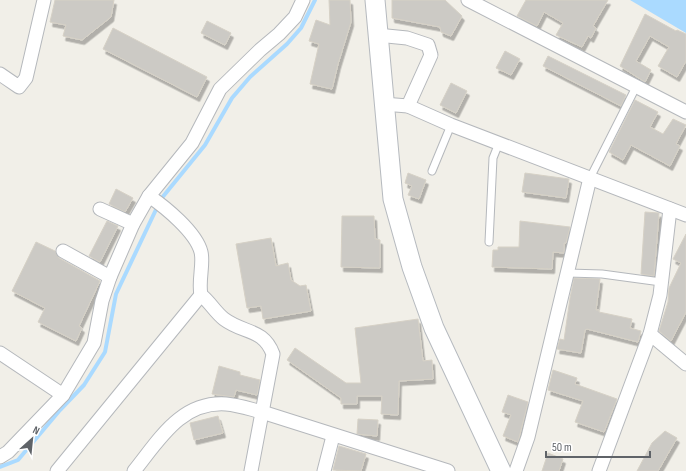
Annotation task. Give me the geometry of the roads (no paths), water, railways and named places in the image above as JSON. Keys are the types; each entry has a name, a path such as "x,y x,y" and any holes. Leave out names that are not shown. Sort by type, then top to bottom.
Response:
{"street":[{"path":"0,74 19,87 26,78 44,0"},
{"path":"0,457 8,452 63,395 94,343 102,301 110,277 133,224 155,200 192,143 220,89 260,50 280,34 296,17 303,0"},
{"path":"375,0 376,35 393,199 412,267 434,328 501,471"},
{"path":"468,0 686,112"},
{"path":"376,35 407,38 428,45 431,55 408,106"},
{"path":"383,104 408,106 451,125 670,209 685,212"},
{"path":"516,471 528,436 590,178"},
{"path":"57,471 200,295 199,284 201,252 196,240 155,200"},
{"path":"100,209 133,224"},
{"path":"599,471 650,334 661,282 670,209"},
{"path":"63,251 110,277"},
{"path":"200,295 209,301 224,319 263,337 269,344 273,354 251,471"},
{"path":"650,334 686,364"},
{"path":"0,353 63,395"},
{"path":"134,471 174,423 193,410 216,404 227,404 262,412 333,436 448,471"},
{"path":"324,471 333,436"}],"lane":[{"path":"590,178 636,87"},
{"path":"432,171 451,125"},
{"path":"489,242 493,158 499,143"},
{"path":"568,273 602,274 661,282"}],"water":[{"path":"630,0 686,0 686,33"}],"waterway":[{"path":"0,467 18,460 60,410 84,385 105,352 116,294 161,199 205,145 232,98 250,77 287,44 301,28 315,0"}]}
